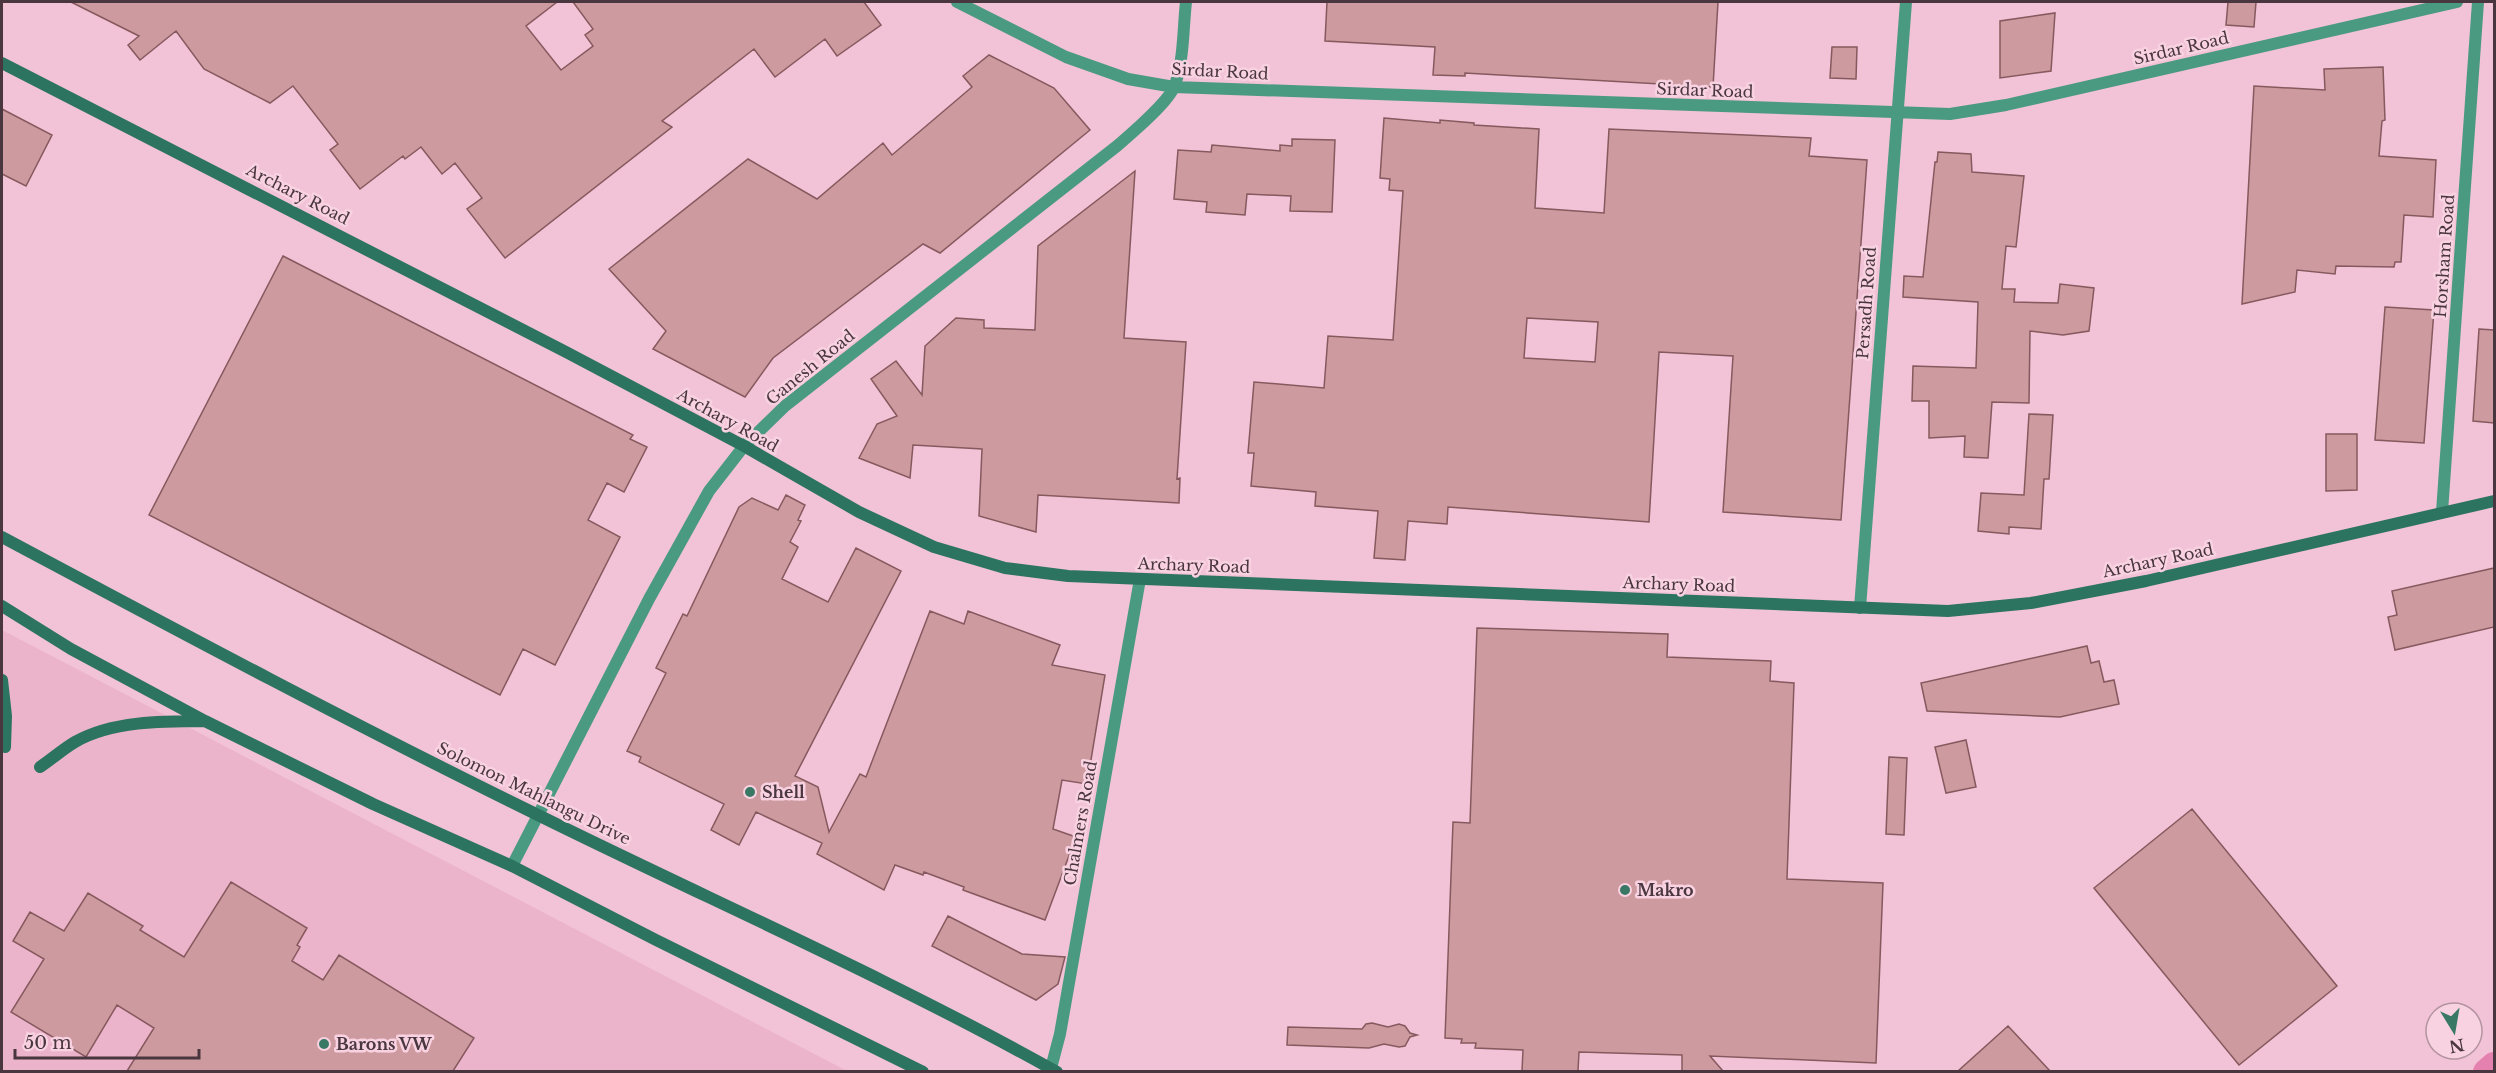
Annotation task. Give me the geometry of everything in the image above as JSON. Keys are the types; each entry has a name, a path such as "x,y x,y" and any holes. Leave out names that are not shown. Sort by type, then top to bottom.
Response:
{"street":[{"name":"Sirdar Road","path":"957,2 1066,57 1128,79 1174,87 1897,114 1950,114 2006,105 2457,2"},
{"name":"Ganesh Road","path":"512,866 679,543 709,491 744,446 785,406 1117,146 1151,115 1174,87 1181,55 1186,2"},
{"name":"Persadh Road","path":"1860,608 1906,2"},
{"name":"Horsham Road","path":"2442,512 2478,2"},
{"name":"Archary Road","path":"2,63 346,237 744,446 859,512 934,547 1005,568 1068,576 1948,611 2031,603 2146,581 2494,501"},
{"name":"Solomon Mahlangu Drive","path":"2,537 307,698 539,816 882,980 1053,1070"},
{"name":"Chalmers Road","path":"1053,1070 1140,579"},
{"path":"2,606 71,649 205,721 373,804 512,866 656,940 923,1071"},
{"path":"2,680 6,716 5,747"},
{"path":"40,767 76,741 114,728 156,721 205,721"}],"shaded area":[{"path":"2,630 847,1071 2,1071"}],"building":[{"path":"71,2 557,2 526,26 561,70 593,46 585,35 593,29 573,2 864,2 881,25 837,56 825,39 775,77 754,49 662,121 672,127 505,258 467,209 482,198 455,163 442,174 421,147 405,159 403,156 360,189 330,150 338,144 293,86 270,103 204,69 176,31 140,60 128,45 139,36"},
{"path":"1327,2 1718,2 1713,87 1465,73 1465,76 1433,75 1435,47 1325,41"},
{"path":"2228,2 2256,2 2254,27 2226,25"},
{"path":"2055,13 2051,71 2000,78 2000,21"},
{"path":"1832,47 1857,47 1856,79 1830,78"},
{"path":"989,55 1054,88 1090,130 940,253 923,244 773,358 745,397 653,349 666,331 609,269 748,159 817,199 883,143 892,155 972,87 963,76"},
{"path":"2383,67 2385,120 2382,121 2379,156 2436,160 2433,217 2404,215 2401,262 2395,262 2394,267 2336,266 2335,274 2297,270 2295,292 2242,304 2254,86 2325,90 2324,69"},
{"path":"2,109 52,135 26,186 2,174"},
{"path":"1384,118 1440,123 1440,120 1474,123 1474,125 1539,129 1535,208 1604,213 1609,129 1811,138 1809,156 1867,160 1841,520 1723,512 1733,356 1659,352 1649,522 1448,507 1447,524 1408,521 1405,560 1374,558 1378,511 1315,506 1316,492 1251,486 1254,453 1248,453 1254,382 1324,388 1328,336 1393,340 1403,191 1389,190 1390,179 1380,178","holes":["1527,318 1598,322 1595,362 1524,358"]},
{"path":"1292,139 1335,140 1332,212 1290,211 1291,196 1247,194 1245,215 1206,212 1207,202 1174,199 1178,150 1211,152 1212,145 1280,151 1280,145 1292,146"},
{"path":"1938,152 1971,154 1972,172 2024,176 2016,247 2006,246 2002,289 2015,289 2014,302 2058,303 2060,284 2094,288 2089,331 2063,335 2030,331 2029,403 1992,402 1988,458 1964,457 1965,436 1929,438 1929,401 1912,401 1913,366 1976,368 1978,302 1903,297 1904,276 1923,277"},
{"path":"1135,171 1124,338 1186,342 1177,479 1180,478 1179,503 1038,495 1036,532 979,516 982,449 913,445 910,478 859,458 877,424 897,416 871,379 896,361 922,395 925,346 956,318 984,320 984,328 1035,330 1038,246"},
{"path":"283,256 633,435 630,439 647,447 624,492 607,483 588,520 620,537 555,665 523,649 500,695 149,515"},
{"path":"2385,307 2434,310 2424,443 2375,440"},
{"path":"2479,329 2494,330 2494,423 2473,421"},
{"path":"2029,414 2053,415 2049,479 2044,479 2041,529 2009,527 2009,534 1978,531 1981,493 2024,495"},
{"path":"2326,434 2357,434 2357,490 2326,491"},
{"path":"786,495 805,505 798,520 801,521 790,542 798,547 782,579 828,602 856,548 901,571 795,776 818,787 829,832 860,774 866,777 930,611 964,624 968,611 1060,645 1052,665 1105,675 1087,784 1062,780 1053,829 1076,837 1045,920 963,890 964,887 924,872 923,875 895,865 884,890 817,854 822,843 756,812 739,845 711,830 724,804 639,762 641,757 627,751 666,673 656,668 683,614 687,616 739,507 752,498 778,510"},
{"path":"2494,568 2494,627 2395,650 2388,617 2397,615 2392,591"},
{"path":"1477,628 1668,634 1667,657 1771,661 1770,681 1794,683 1787,879 1883,883 1876,1063 1710,1056 1723,1071 1682,1071 1682,1055 1579,1052 1578,1071 1522,1071 1523,1050 1475,1048 1476,1043 1461,1043 1462,1039 1445,1038 1453,822 1470,823"},
{"path":"2087,646 2091,663 2099,661 2104,682 2114,680 2119,704 2060,717 1927,711 1921,683"},
{"path":"1966,740 1976,787 1946,793 1935,747"},
{"path":"1889,757 1907,758 1904,835 1886,834"},
{"path":"2192,809 2337,986 2239,1065 2094,888"},
{"path":"231,882 307,928 297,945 300,947 292,961 323,980 339,955 474,1038 453,1071 127,1071 154,1028 117,1005 86,1057 11,1012 44,959 13,941 30,912 64,931 88,893 143,926 140,930 184,957"},
{"path":"948,916 1022,954 1065,957 1058,984 1036,1000 932,946"},
{"path":"1372,1023 1388,1027 1399,1024 1405,1026 1410,1033 1417,1035 1410,1037 1405,1046 1399,1047 1384,1044 1369,1048 1287,1045 1288,1027 1362,1029 1366,1024"},
{"path":"2008,1026 2050,1071 1958,1071"}],"waterway":[{"path":"2486,1072 2494,1065"}],"place":[{"name":"Shell","path":"750,792"},
{"name":"Makro","path":"1625,890"},
{"name":"Barons VW","path":"324,1044"}]}
